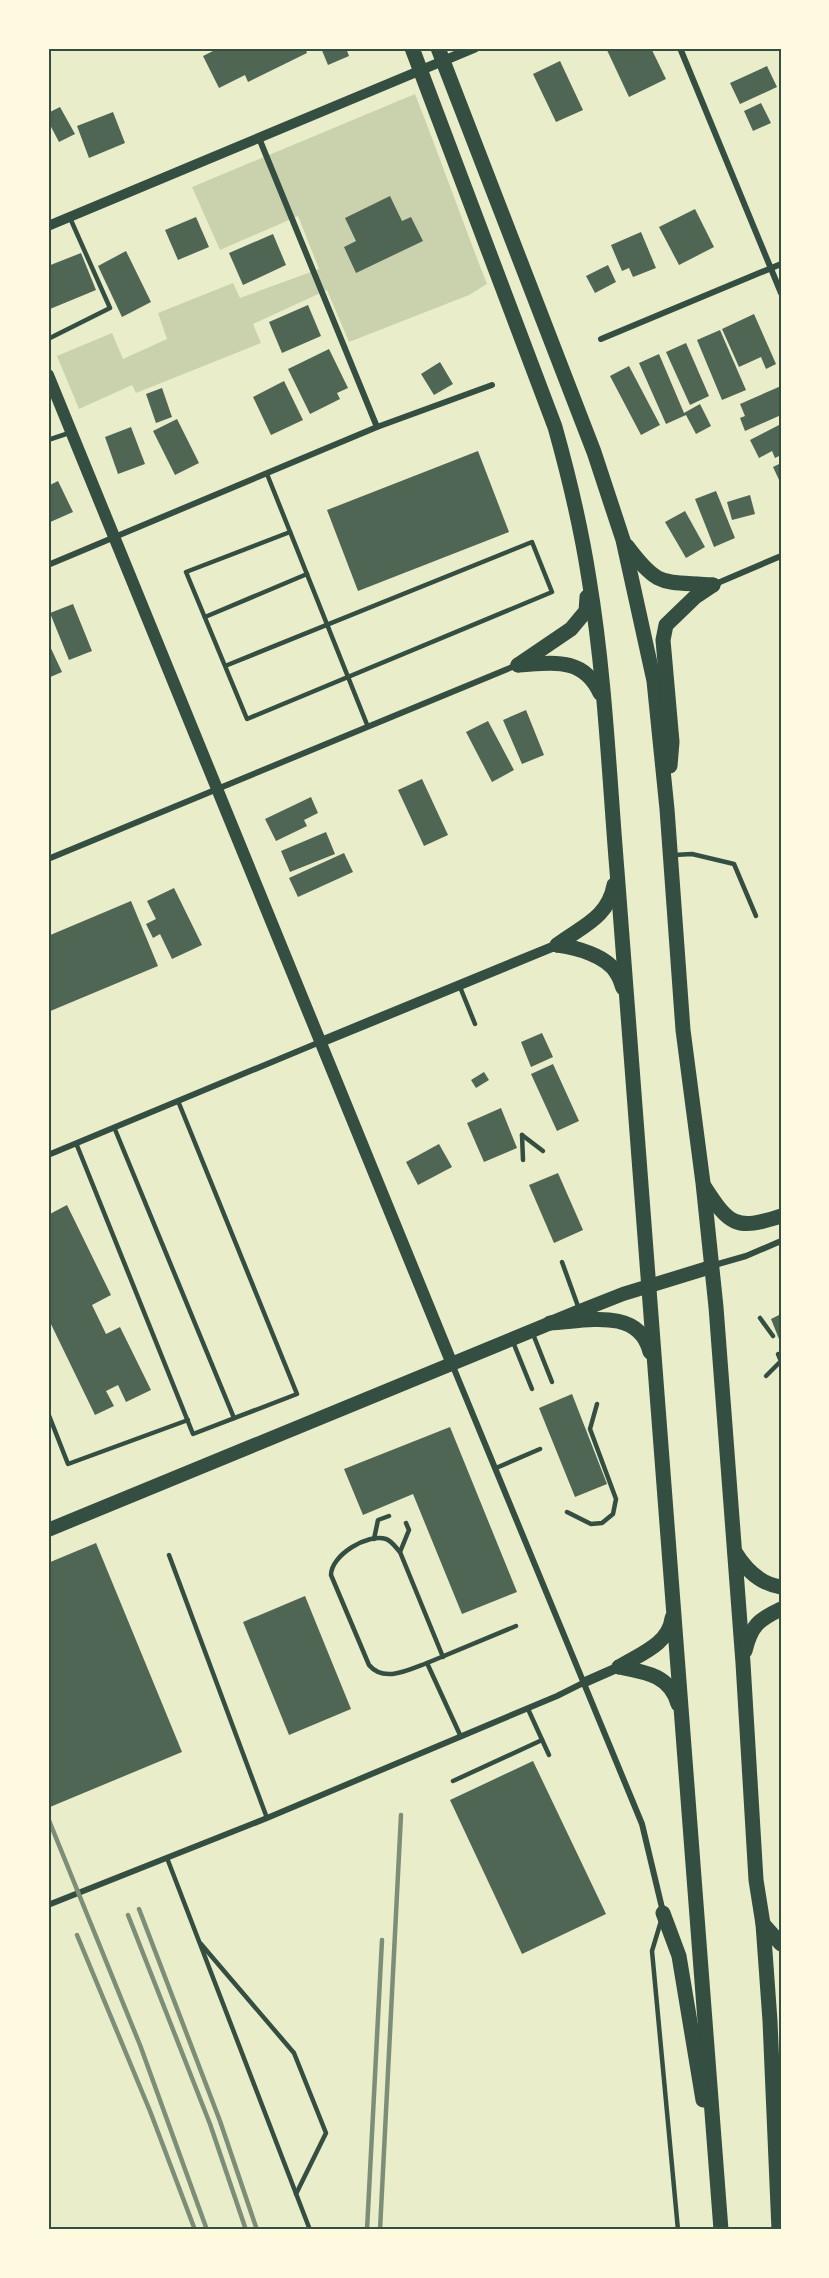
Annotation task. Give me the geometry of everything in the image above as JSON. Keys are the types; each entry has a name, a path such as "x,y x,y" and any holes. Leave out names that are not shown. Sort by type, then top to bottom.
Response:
{"highway":[{"path":"412,48 555,426 571,485 589,579 603,699 617,871 721,2230"},
{"path":"438,48 594,452 623,540 654,681 671,855 683,1030 703,1183 716,1308 743,1663 756,1880 763,1924 779,2230"},
{"path":"623,540 645,569 659,580 713,585"},
{"path":"518,665 571,629 580,619 586,611 589,579"},
{"path":"667,809 672,742 663,640 666,625 695,597 713,585"},
{"path":"518,665 549,663 572,666 593,678 603,699"},
{"path":"557,945 598,917 606,908 612,898 617,871"},
{"path":"557,945 575,947 610,965 617,972 627,1000"},
{"path":"703,1183 720,1210 738,1223 748,1225 781,1216"},
{"path":"550,1323 615,1320 635,1326 648,1342 656,1375"},
{"path":"734,1550 752,1575 771,1586 781,1587"},
{"path":"619,1666 667,1635 671,1628 674,1597"},
{"path":"743,1663 748,1637 755,1625 765,1616 781,1609"},
{"path":"619,1666 663,1679 675,1693 683,1721"},
{"path":"663,1913 679,1956 717,2179"},
{"path":"763,1924 781,1944"},
{"path":"774,2113 781,2132"},
{"path":"778,2207 781,2178"}],"main road":[{"path":"48,375 452,1364"},
{"path":"48,1530 580,1311 711,1267"}],"street":[{"path":"48,226 474,48"},
{"path":"680,48 781,293"},
{"path":"259,138 377,427"},
{"path":"601,339 781,264"},
{"path":"48,565 377,427 492,385"},
{"path":"713,585 781,556"},
{"path":"48,859 518,665"},
{"path":"48,1155 557,945"},
{"path":"711,1267 746,1256 781,1241"},
{"path":"452,1364 642,1824 663,1913"},
{"path":"48,1905 267,1818 528,1709 619,1666"}],"lane":[{"path":"48,339 110,308 70,217"},
{"path":"48,440 72,432"},
{"path":"267,474 368,727"},
{"path":"225,666 532,542 552,592 246,719 186,572 290,532"},
{"path":"205,617 307,574"},
{"path":"671,855 692,854 734,864 756,916"},
{"path":"458,984 475,1024"},
{"path":"76,1143 193,1434 297,1394 178,1101"},
{"path":"114,1127 234,1418"},
{"path":"523,1160 522,1135 543,1150"},
{"path":"562,1262 580,1311"},
{"path":"760,1318 773,1336"},
{"path":"531,1331 552,1382"},
{"path":"512,1339 532,1389"},
{"path":"766,1376 781,1361 778,1354"},
{"path":"567,1512 591,1524 602,1523 613,1514 616,1499 590,1429 597,1404"},
{"path":"48,1413 68,1464 188,1420"},
{"path":"496,1468 540,1449"},
{"path":"374,1539 378,1520 389,1516"},
{"path":"400,1552 410,1530 406,1522"},
{"path":"443,1657 400,1552 384,1538 374,1539 340,1554 333,1564 331,1575 369,1665 375,1672 397,1674 443,1657 516,1626"},
{"path":"169,1555 267,1818"},
{"path":"427,1663 461,1737"},
{"path":"528,1709 549,1755"},
{"path":"453,1781 542,1740"},
{"path":"167,1858 310,2230"},
{"path":"663,1913 652,1951 678,2230"},
{"path":"198,1939 294,2054 326,2133 296,2194"}],"green space":[{"path":"415,94 487,284 469,295 349,342 327,290 253,324 261,343 136,393 132,385 79,409 57,356 112,333 123,359 167,339 158,313 233,283 240,298 319,269 298,216 220,250 192,187"}],"building":[{"path":"219,48 305,48 307,53 248,82 245,75 219,88 203,56"},
{"path":"321,48 346,48 349,56 328,65"},
{"path":"606,48 651,48 666,79 629,97"},
{"path":"560,61 583,110 556,122 533,74"},
{"path":"767,66 777,87 740,104 730,83"},
{"path":"761,103 771,123 753,131 744,111"},
{"path":"60,107 75,134 59,142 48,121 48,113"},
{"path":"113,112 125,143 89,158 77,126"},
{"path":"390,196 402,221 411,217 423,241 356,273 344,247 356,241 345,218"},
{"path":"695,209 714,247 679,265 659,227"},
{"path":"196,217 209,247 178,260 165,230"},
{"path":"641,232 656,268 633,277 629,268 622,271 611,245"},
{"path":"273,234 286,265 243,285 229,253"},
{"path":"126,251 151,302 122,317 98,266"},
{"path":"81,253 96,290 50,309 48,266"},
{"path":"608,265 616,282 595,293 586,276"},
{"path":"308,305 321,336 282,353 269,322"},
{"path":"754,314 776,364 766,369 761,357 739,367 722,329"},
{"path":"720,330 746,390 722,400 697,340"},
{"path":"686,343 709,396 690,405 666,352"},
{"path":"329,349 348,388 337,393 340,399 310,414 288,369"},
{"path":"659,354 684,413 700,404 711,426 696,434 686,415 666,424 639,363"},
{"path":"440,362 453,384 434,395 421,374"},
{"path":"629,366 660,425 641,435 610,376"},
{"path":"284,381 303,420 271,435 253,397"},
{"path":"781,386 781,415 745,431 740,418 745,416 740,404"},
{"path":"162,388 172,417 156,423 146,394"},
{"path":"177,419 199,463 175,475 153,431"},
{"path":"781,424 781,455 775,458 772,451 759,458 750,440"},
{"path":"131,427 145,464 118,474 105,437"},
{"path":"478,451 509,532 358,591 327,510"},
{"path":"781,463 781,484 773,467"},
{"path":"58,481 73,512 48,523 48,486"},
{"path":"716,491 735,538 714,547 695,499"},
{"path":"750,495 755,514 732,520 727,502"},
{"path":"685,511 705,547 686,558 665,522"},
{"path":"73,604 92,651 69,660 50,613"},
{"path":"48,642 62,672 48,678"},
{"path":"526,710 544,755 522,764 503,720"},
{"path":"488,721 514,770 492,782 466,732"},
{"path":"422,779 448,835 424,846 398,790"},
{"path":"311,797 318,813 304,820 307,826 276,841 265,819"},
{"path":"326,832 335,854 290,872 281,851"},
{"path":"344,853 353,872 298,897 289,878"},
{"path":"174,888 202,945 172,959 160,934 153,938 146,924 156,919 147,901"},
{"path":"131,901 158,966 48,1012 48,936"},
{"path":"542,1033 553,1057 531,1067 521,1042"},
{"path":"553,1064 579,1121 557,1131 531,1074"},
{"path":"484,1072 489,1080 476,1088 471,1080"},
{"path":"501,1108 517,1148 484,1162 467,1123"},
{"path":"439,1144 452,1167 418,1185 406,1162"},
{"path":"558,1173 583,1230 554,1243 529,1185"},
{"path":"67,1205 111,1295 92,1305 106,1334 120,1327 151,1390 126,1402 118,1385 106,1391 114,1406 95,1415 48,1318 48,1215"},
{"path":"781,1314 781,1344 771,1319"},
{"path":"572,1394 607,1484 575,1497 539,1408"},
{"path":"450,1427 517,1592 462,1614 413,1494 363,1515 344,1469"},
{"path":"96,1543 182,1752 50,1807 48,1563"},
{"path":"305,1596 351,1709 289,1735 243,1622"},
{"path":"533,1761 606,1914 522,1954 450,1800"}],"railway":[{"path":"380,2230 401,1815"},
{"path":"48,1818 140,2045 207,2230"},
{"path":"139,1909 220,2121 257,2230"},
{"path":"128,1915 210,2124 246,2230"},
{"path":"77,1935 150,2111 195,2230"},
{"path":"367,2230 382,1940"}]}
